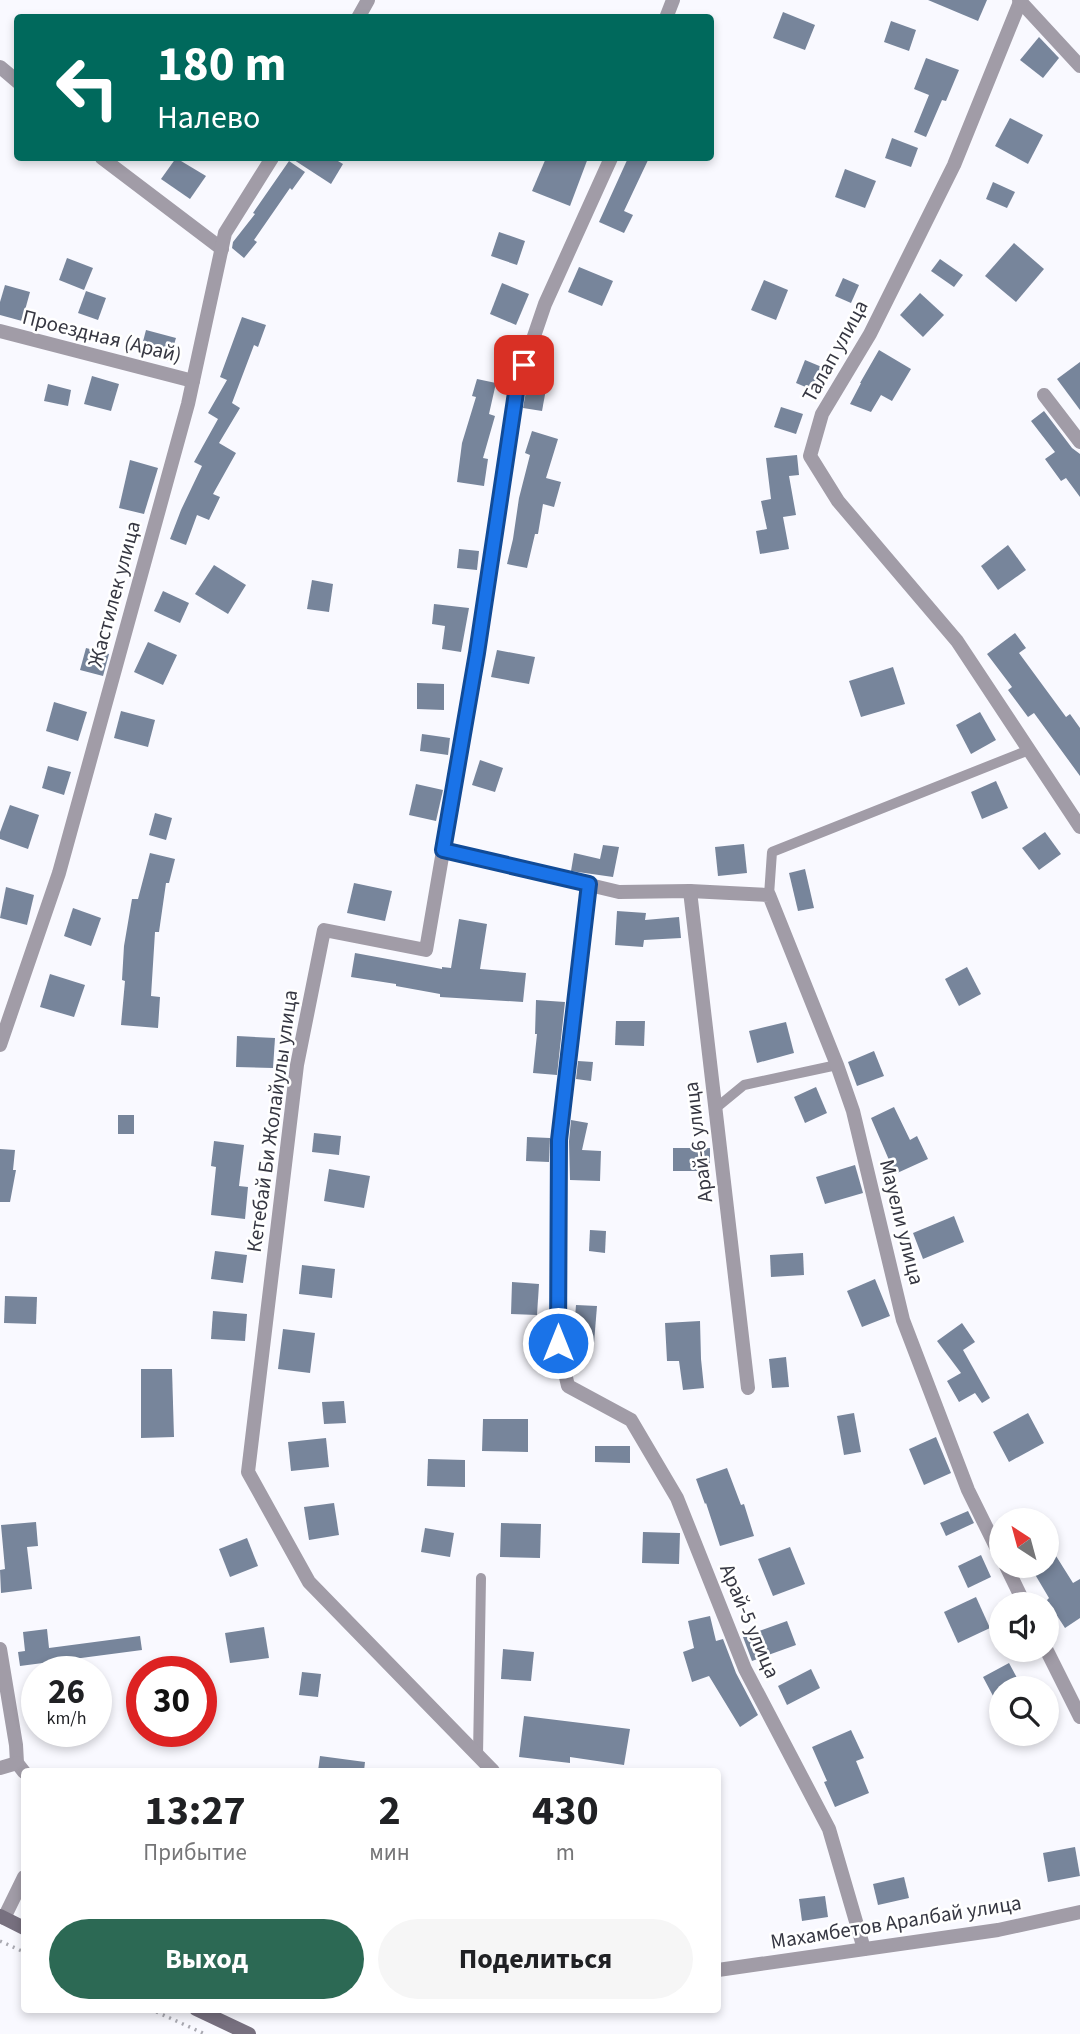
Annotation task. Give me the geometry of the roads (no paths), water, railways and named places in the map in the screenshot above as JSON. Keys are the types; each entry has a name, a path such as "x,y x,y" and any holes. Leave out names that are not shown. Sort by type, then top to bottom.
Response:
{"street":[{"path":"1019,1 1080,66"},
{"name":"Талап улица","path":"1019,1 954,165 870,334 822,414 810,456 838,501 957,641 1080,827"},
{"path":"0,67 14,79"},
{"path":"106,161 222,249"},
{"name":"Жастилек улица","path":"0,1045 59,873 193,381 225,233 270,161"},
{"name":"Кетебай Би Жолайулы улица","path":"490,1768 309,1582 248,1472 297,1065 324,930 426,950 477,653 517,386 545,304 610,161"},
{"name":"Проездная (Арай)","path":"0,331 193,381"},
{"path":"1044,395 1080,442"},
{"path":"443,850 619,892 690,891 769,895"},
{"name":"Арай-5 улица","path":"589,884 559,1140 558,1343 568,1386 631,1420 677,1499 745,1669 829,1829 864,1949"},
{"name":"Арай-6 улица","path":"690,891 748,1388"},
{"name":"Мауели улица","path":"769,895 853,1111 903,1320 968,1490 989,1533"},
{"path":"0,1649 21,1767 0,1768"},
{"path":"1052,1662 1080,1717"},
{"path":"21,1882 2,1917 21,1926"},
{"name":"Махамбетов Аралбай улица","path":"721,1970 998,1930 1080,1912"},
{"path":"204,2013 249,2034"}],"lane":[{"path":"769,895 772,852 1029,750"},
{"path":"716,1108 744,1085 837,1065"},
{"path":"478,1755 481,1578"}]}
